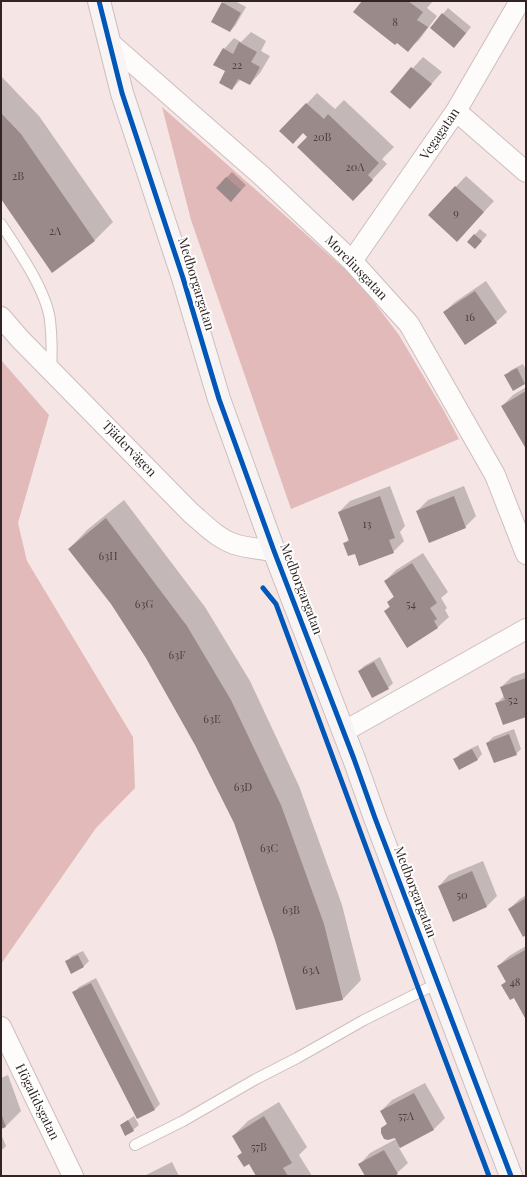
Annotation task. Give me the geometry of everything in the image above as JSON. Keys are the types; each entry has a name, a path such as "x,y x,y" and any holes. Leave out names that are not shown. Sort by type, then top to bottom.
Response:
{"street":[{"name":"Medborgargatan","path":"99,1 122,93 183,278 220,399 274,551 511,1176"},
{"name":"Vegagatan","path":"352,261 456,111 520,1"},
{"name":"Moreliusgatan","path":"109,42 262,176 352,261 409,324 495,476 526,554"},
{"path":"456,111 526,172"},
{"name":"Tjädervägen","path":"1,317 191,513 216,534 232,544 274,551"},
{"path":"343,732 526,629"},
{"name":"Högalidsgatan","path":"1,1027 73,1176"}],"lane":[{"path":"1,224 40,288 50,319 52,346 51,370"},
{"path":"135,1145 183,1121 364,1020 438,983"}],"shaded area":[{"path":"162,107 358,281 399,335 459,439 291,509 191,220"},
{"path":"1,360 49,415 18,523 27,561 133,737 135,788 96,828 1,964"}],"building":[{"path":"362,1 408,1 423,12 417,20 428,27 408,52 397,43 395,45 353,12"},
{"path":"222,2 241,13 230,32 211,22"},
{"path":"442,13 466,33 454,48 430,28"},
{"path":"239,42 257,52 251,62 260,67 250,85 238,79 232,90 219,83 225,71 213,65 223,48 233,54"},
{"path":"411,67 432,84 410,109 390,92"},
{"path":"306,103 324,119 328,114 379,163 368,175 373,180 353,201 297,147 307,137 303,133 293,144 279,131"},
{"path":"1,113 21,134 95,241 52,273 1,199"},
{"path":"226,177 241,190 231,202 216,188"},
{"path":"455,186 484,212 457,242 428,215"},
{"path":"474,234 482,241 475,249 467,242"},
{"path":"475,291 497,323 465,345 443,312"},
{"path":"517,368 525,384 513,391 504,375"},
{"path":"526,391 526,449 501,406"},
{"path":"380,496 395,538 389,540 394,553 359,566 355,554 348,556 343,543 349,541 338,512"},
{"path":"454,496 466,528 429,543 416,511"},
{"path":"106,518 187,626 231,700 281,805 324,924 343,1000 296,1010 275,940 234,823 195,745 146,658 111,604 68,549"},
{"path":"412,563 437,603 430,608 437,619 434,621 438,628 407,648 384,611 390,607 387,602 394,597 384,581"},
{"path":"374,662 389,689 372,698 358,671"},
{"path":"526,678 526,717 503,725 495,703 505,700 500,687"},
{"path":"509,734 517,755 494,763 486,743"},
{"path":"472,749 478,760 459,770 453,759"},
{"path":"472,871 487,907 453,922 438,886"},
{"path":"526,898 526,935 523,937 508,909"},
{"path":"525,950 525,1018 514,998 510,1000 501,985 506,982 497,966"},
{"path":"78,955 84,967 71,974 65,961"},
{"path":"91,983 155,1110 137,1119 72,992"},
{"path":"414,1093 434,1130 400,1148 395,1138 388,1140 384,1139 381,1133 381,1128 387,1124 380,1111"},
{"path":"1,1113 6,1127 1,1129"},
{"path":"264,1116 292,1163 283,1168 288,1176 256,1176 249,1164 244,1167 237,1156 242,1153 232,1136"},
{"path":"128,1120 134,1131 125,1136 120,1125"},
{"path":"384,1150 398,1174 394,1176 365,1176 358,1164"}],"cycle path":[{"path":"99,1 122,93 183,278 219,399 274,551 511,1176"},
{"path":"263,588 276,604 489,1176"}]}
